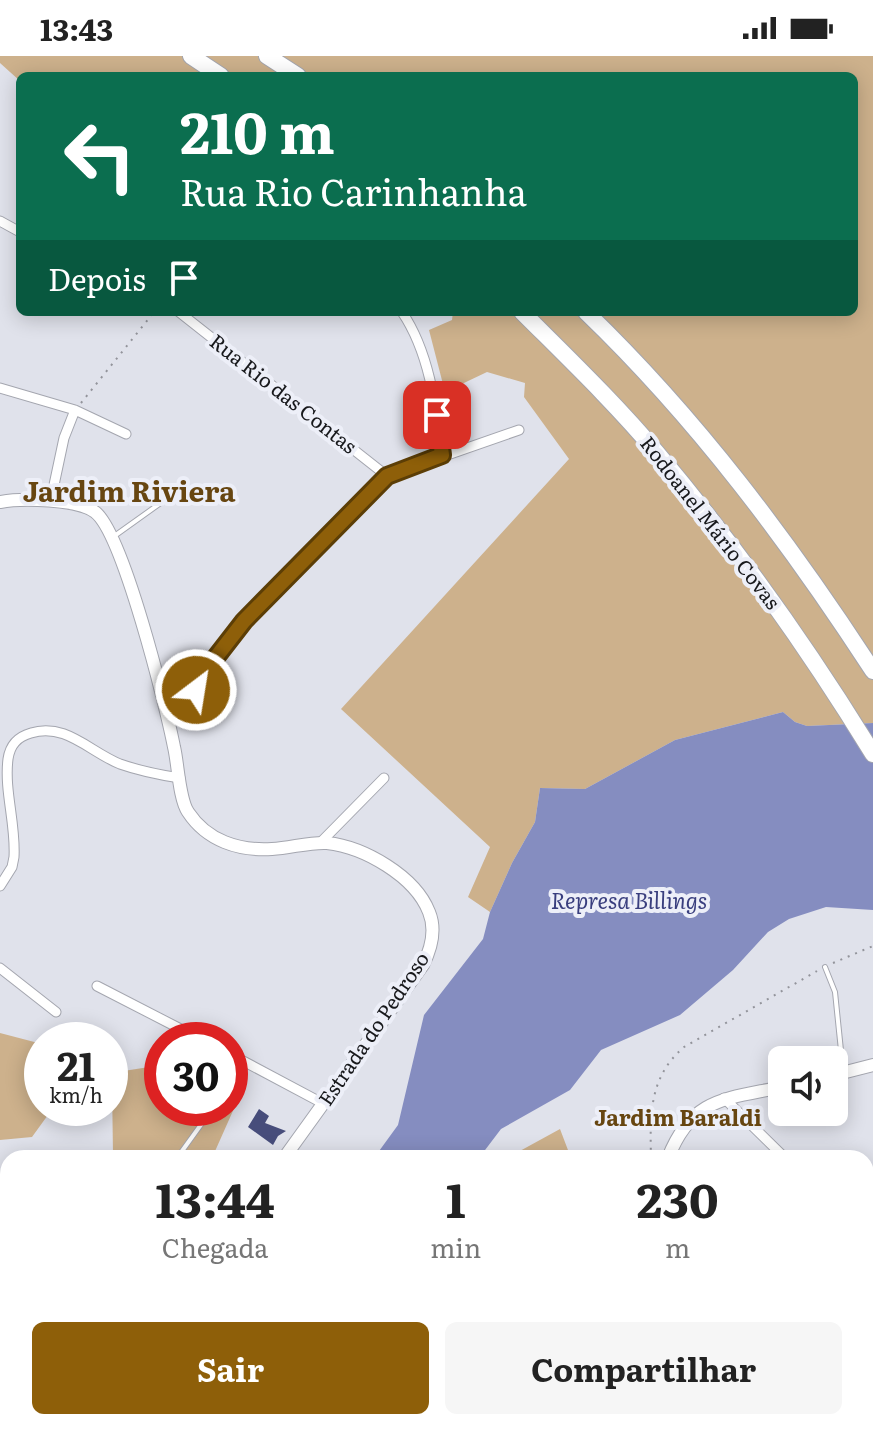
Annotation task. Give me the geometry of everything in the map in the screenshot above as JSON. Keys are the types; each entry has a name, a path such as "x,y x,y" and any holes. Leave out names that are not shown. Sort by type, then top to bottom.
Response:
{"highway":[{"path":"191,56 215,72"},
{"path":"267,56 292,72"},
{"name":"Rodoanel Mário Covas","path":"526,316 654,450 753,572 873,754"},
{"path":"590,316 676,406 771,522 873,671"}],"main road":[{"name":"Estrada do Pedroso","path":"0,502 51,499 94,510 107,526 169,721 185,809 204,831 222,842 243,848 273,849 320,843 341,846 398,874 422,900 430,914 431,945 423,965 290,1150"},
{"path":"848,1072 873,1065"},
{"path":"672,1150 684,1126 704,1107 724,1098 768,1090"}],"street":[{"name":"Rua Rio das Contas","path":"184,316 387,476"},
{"path":"404,316 426,368 442,455"},
{"path":"0,388 75,410 126,434"},
{"path":"51,499 64,438 75,410"},
{"path":"169,721 181,712 213,661 244,621 387,476 519,430"},
{"path":"0,886 12,867 14,857 8,758 11,747 23,735 37,731 60,731 118,763 180,778"},
{"path":"320,843 384,778"},
{"path":"0,968 56,1012"},
{"path":"97,986 167,1022"},
{"path":"248,1064 324,1104"},
{"path":"724,1098 777,1150"}],"lane":[{"path":"113,537 162,502"},
{"path":"825,967 835,992 838,1046"},
{"path":"183,1150 200,1126"}],"path":[{"path":"75,410 151,316"},
{"path":"651,1150 655,1086 668,1061 684,1047 825,967 873,946"}],"shaded area":[{"path":"0,56 873,56 873,723 807,726 795,722 783,712 675,740 585,789 540,788 535,822 490,912 468,897 490,847 341,709 569,459 524,397 525,383 487,372 445,392 429,330 452,320 452,316 858,316 858,72 16,72 16,77 0,63"},
{"path":"0,1033 24,1039 24,1126 40,1126 32,1137 0,1140"},
{"path":"144,1068 144,1126 226,1126 216,1150 113,1150 113,1126 128,1126 128,1070"},
{"path":"560,1129 568,1150 522,1150"}],"water":[{"name":"Represa Billings","path":"783,712 795,722 807,726 873,723 873,910 826,907 789,919 768,932 733,970 680,1015 601,1050 570,1090 501,1129 485,1150 380,1150 398,1125 424,1015 483,939 490,912 535,822 540,788 585,789 675,740"}],"building":[{"path":"259,1109 269,1116 265,1123 286,1131 278,1136 273,1145 248,1127"}],"district":[{"name":"Jardim Riviera","path":"129,492"},
{"name":"Jardim Baraldi","path":"678,1118"}],"route":[{"path":"196,690 213,661 244,621 387,476 442,455 437,415"}]}
